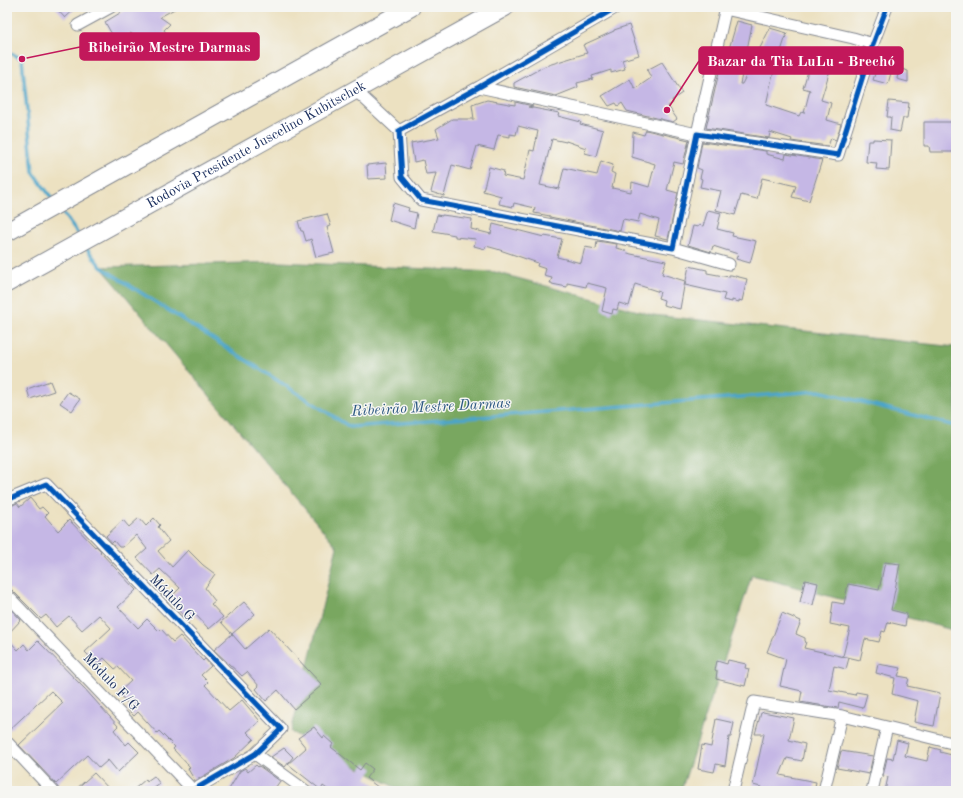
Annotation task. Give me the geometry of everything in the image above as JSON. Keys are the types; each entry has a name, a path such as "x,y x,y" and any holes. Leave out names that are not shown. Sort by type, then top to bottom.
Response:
{"highway":[{"path":"7,232 411,7"},
{"name":"Rodovia Presidente Juscelino Kubitschek","path":"7,283 505,7"}],"street":[{"path":"399,131 479,87 617,7"},
{"path":"479,87 697,134 838,155 872,44 887,7"},
{"path":"78,25 109,8"},
{"path":"673,248 726,8 853,38 872,44"},
{"path":"355,90 399,131 402,178 420,200 673,248 729,264"},
{"name":"Módulo G","path":"7,500 46,484 281,728 255,754"},
{"name":"Módulo F/G","path":"7,595 192,791"},
{"path":"732,791 754,702 842,716 956,742"},
{"path":"824,791 842,716"},
{"path":"872,791 887,727"},
{"path":"7,742 53,791"},
{"path":"192,791 255,754 306,791"}],"green space":[{"path":"280,262 495,272 653,315 956,347 956,631 752,575 681,791 402,791 291,732 337,547 101,267"}],"building":[{"path":"55,7 77,7 65,18"},
{"path":"130,7 178,7 160,17 170,24 164,30 166,33 149,42 151,46 141,52 131,33 120,40 117,36 114,38 105,22"},
{"path":"737,21 752,25 740,84 742,84 770,28 787,33 772,78 766,105 799,116 801,112 804,113 810,90 803,88 810,64 830,70 821,100 831,103 827,120 841,124 836,140 831,138 828,146 791,141 792,139 770,132 769,138 706,128 723,55 727,56"},
{"path":"629,25 639,55 622,60 625,69 611,73 611,70 592,76 593,79 577,83 578,87 556,96 514,87 514,83 545,66 587,53 583,45 614,30"},
{"path":"662,62 682,93 672,100 673,103 668,106 677,119 673,122 627,111 622,103 618,106 616,103 609,106 602,96 630,79 635,89 651,78 647,70"},
{"path":"878,64 892,69 888,84 873,80"},
{"path":"899,68 908,71 908,82 897,79"},
{"path":"487,100 515,105 515,102 533,106 528,107 559,113 558,116 603,130 596,156 585,153 586,148 566,141 552,139 540,185 559,189 564,168 597,175 601,161 613,165 611,172 615,174 612,188 631,192 632,182 649,187 655,164 632,157 633,132 644,135 646,130 689,140 683,164 674,162 667,190 678,193 668,239 655,236 659,220 640,214 638,222 623,219 620,231 534,213 535,208 514,203 513,207 499,204 501,196 483,191 489,167 504,171 503,176 523,180 530,150 534,151 538,131 518,126 516,135 510,134 510,137 498,135 494,150 477,146 470,170 452,165 444,196 431,192 436,173 426,174 423,160 414,162 411,143 439,138 436,129 452,119 474,119 472,105"},
{"path":"889,101 909,103 907,118 903,118 900,132 890,130 891,117 887,117"},
{"path":"924,122 955,122 955,152 930,152 929,146 924,146"},
{"path":"873,139 891,140 889,170 876,169 877,163 866,162 868,141 873,141"},
{"path":"702,142 766,151 766,154 785,159 786,154 822,160 809,201 792,197 796,186 762,178 757,199 741,195 735,215 716,210 721,191 700,187 702,170 697,168"},
{"path":"386,163 387,178 368,179 367,165"},
{"path":"393,203 409,208 408,211 417,213 414,228 389,220"},
{"path":"708,210 721,213 717,229 733,233 732,236 756,241 750,263 736,259 738,254 713,246 711,252 688,245 693,226 703,226"},
{"path":"327,214 331,226 327,227 334,253 316,257 311,239 306,241 298,221"},
{"path":"437,215 472,219 471,229 491,234 493,224 544,237 562,239 557,257 581,263 585,247 596,249 597,241 617,244 616,248 625,250 625,252 631,254 666,261 662,274 685,281 680,309 663,305 664,300 658,298 660,292 635,284 629,306 619,303 617,310 613,309 612,314 602,311 607,288 587,283 586,287 567,283 567,287 552,284 550,283 552,278 544,276 546,269 537,266 538,263 486,246 485,249 474,246 476,239 455,237 455,235 433,231"},
{"path":"689,266 707,270 707,273 729,277 729,275 731,275 747,279 742,301 739,300 739,302 732,300 732,302 723,300 725,294 685,285"},
{"path":"50,381 54,391 30,399 27,389"},
{"path":"68,392 80,399 72,411 60,403"},
{"path":"30,498 39,509 42,507 48,513 45,516 58,531 69,520 95,547 96,546 101,551 100,552 136,590 118,607 138,628 147,619 159,631 161,629 173,642 180,636 203,661 205,659 211,666 201,675 208,682 205,685 229,711 242,700 260,721 247,732 254,739 234,758 195,781 188,769 190,767 173,749 175,747 159,731 157,733 138,712 134,716 127,709 130,706 118,693 131,681 118,667 115,669 104,658 97,664 85,652 111,628 99,615 82,630 69,616 56,627 46,615 41,619 12,590 7,588 7,508 17,503 20,507"},
{"path":"139,518 146,526 154,518 160,525 158,527 169,541 158,551 172,567 188,550 203,565 215,574 205,588 215,601 211,604 223,617 209,629 195,614 188,620 169,599 180,588 160,569 153,575 137,558 147,549 136,535 123,547 119,547 114,541 112,543 106,536 123,520 129,527"},
{"path":"885,562 900,564 891,610 907,614 905,626 888,622 885,632 882,631 879,642 865,639 860,660 843,656 850,628 830,624 833,602 844,604 848,584 879,590"},
{"path":"805,580 818,583 813,605 800,602"},
{"path":"244,602 255,614 232,634 221,622"},
{"path":"7,605 21,620 7,635"},
{"path":"782,613 801,621 796,634 805,638 806,642 804,648 849,658 846,669 834,666 829,690 855,695 856,692 867,694 863,708 839,702 838,708 800,702 802,691 780,686 786,659 767,652"},
{"path":"269,628 322,685 294,709 278,690 266,701 256,689 259,686 247,672 242,676 214,650 232,634 245,649"},
{"path":"7,638 18,650 24,644 29,650 38,641 84,688 118,726 114,730 126,745 129,742 139,752 118,772 108,760 99,768 87,755 56,784 19,745 63,703 51,691 7,732"},
{"path":"728,660 746,664 745,668 749,669 745,686 716,679 717,671 715,670 717,661 727,664"},
{"path":"878,664 901,668 898,676 909,678 907,686 940,693 934,726 914,722 918,701 892,694 895,678 876,673"},
{"path":"763,712 794,718 789,740 805,744 802,761 787,758 780,775 816,782 814,791 760,791 761,787 753,785 764,734 755,734 761,713"},
{"path":"716,719 734,723 731,737 729,737 725,766 716,764 714,772 698,769 702,745 711,747"},
{"path":"314,727 323,738 324,736 333,744 331,747 360,770 365,763 373,769 366,778 383,791 330,791 323,786 321,790 288,764 306,748 298,738"},
{"path":"897,740 908,743 905,756 927,761 930,747 941,750 940,752 956,756 956,791 885,791 888,777 883,776 887,758 893,759"},
{"path":"284,748 293,757 285,767 271,757"},
{"path":"841,751 873,756 869,774 837,768"},
{"path":"256,765 280,781 273,791 228,791 240,771 245,768 248,772"},
{"path":"94,773 111,791 74,791"},
{"path":"154,776 160,784 153,789 154,791 132,791 146,779 147,781"}],"waterway":[{"name":"Ribeirão Mestre Darmas","path":"7,51 22,59 33,172 53,200"},
{"name":"Ribeirão Mestre Darmas","path":"59,208 80,237"},
{"name":"Ribeirão Mestre Darmas","path":"85,246 101,267 350,427 819,391 956,426"}],"cycle path":[{"path":"617,7 479,87 399,131 402,177 421,200 673,248 697,134 838,155 873,44 887,7"},
{"path":"7,500 46,484 281,729 255,754 192,791"}],"place":[{"name":"Ribeirão Mestre Darmas","path":"22,59"},
{"name":"Bazar da Tia LuLu - Brechó","path":"667,110"}]}
